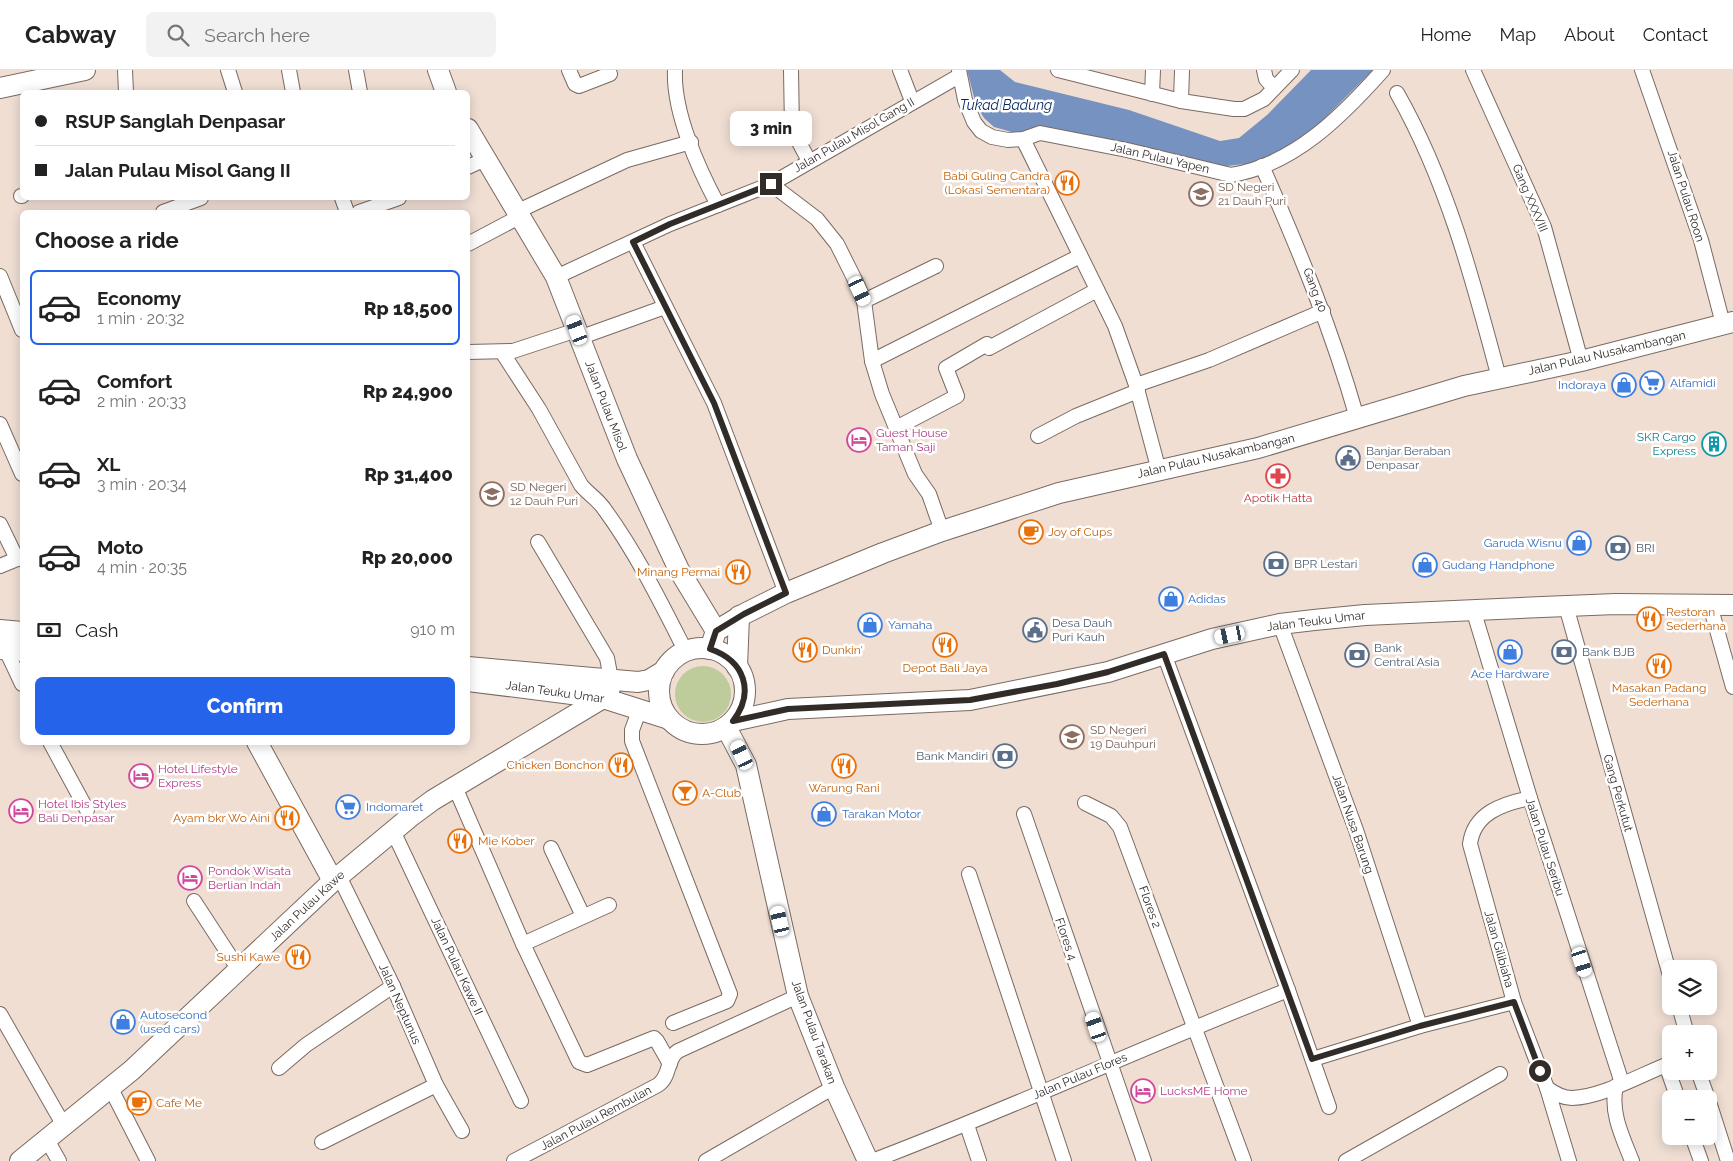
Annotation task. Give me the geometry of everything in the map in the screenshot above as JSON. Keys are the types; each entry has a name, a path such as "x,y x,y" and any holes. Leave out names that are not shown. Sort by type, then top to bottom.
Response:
{"street":[{"path":"0,88 29,76 85,70"},
{"path":"125,70 126,90"},
{"path":"228,70 234,90"},
{"path":"289,70 293,90"},
{"path":"356,70 360,90"},
{"path":"438,70 445,90"},
{"path":"569,70 575,84 579,86 610,74"},
{"path":"675,70 677,102 690,142 708,187 718,205"},
{"path":"791,70 792,128 809,161"},
{"path":"900,70 912,101"},
{"path":"1058,70 1181,101 1234,109 1244,108 1264,99 1292,70"},
{"path":"1152,70 1152,94"},
{"path":"1181,101 1182,70"},
{"path":"1264,70 1266,79 1274,88"},
{"name":"Jalan Pulau Yapen","path":"959,73 965,100 974,122 992,136 1008,140 1023,139 1040,133 1126,150 1231,175 1246,173 1262,166 1312,139 1383,70"},
{"name":"Gang XXXVIII","path":"1473,70 1544,228 1581,361"},
{"name":"Jalan Pulau Roon","path":"1642,70 1728,323"},
{"name":"Jalan Pulau Misol Gang II","path":"556,276 718,205 771,184 959,73"},
{"path":"1397,93 1413,121 1437,175 1462,248 1499,378"},
{"name":"Jalan Pulau Misol","path":"470,138 476,163 518,214 556,276 627,459 678,570 713,640"},
{"path":"1023,139 1115,326 1137,388 1159,470"},
{"path":"470,243 518,214 627,160 690,142"},
{"name":"Gang 40","path":"1262,166 1311,278 1342,366 1357,418"},
{"path":"771,184 817,219 836,244 864,301 872,361 896,428 917,478 923,483 935,508 942,530"},
{"path":"168,210 196,200"},
{"path":"365,210 393,200"},
{"path":"633,242 714,403 786,593"},
{"path":"872,361 1080,256"},
{"path":"864,301 936,266"},
{"path":"0,276 20,325"},
{"path":"896,428 958,396 946,368 987,344 989,348 1097,290"},
{"path":"470,352 502,352 579,335 587,335 665,307"},
{"path":"1038,436 1137,388 1209,360 1323,311"},
{"name":"Jalan Pulau Nusakambangan","path":"713,640 739,616 786,593 942,530 1059,493 1258,448 1499,378 1581,361 1728,323"},
{"path":"502,352 539,408 581,485 586,491 595,496 630,548 686,652"},
{"path":"0,424 20,469"},
{"path":"0,524 20,558 0,566"},
{"path":"538,542 607,658 611,679 610,688 603,698"},
{"name":"Jalan Teuku Umar","path":"729,724 788,709 970,700 1066,682 1212,639 1280,624 1365,615 1473,609 1616,604 1733,604"},
{"path":"1710,605 1733,687"},
{"name":"Gang Perkutut","path":"1566,606 1666,960"},
{"name":"Jalan Pulau Seribu","path":"1473,609 1619,1084 1612,1100 1617,1122 1632,1161"},
{"path":"737,667 713,640 673,659 664,671 660,683 660,696 663,708 669,719 686,731 696,734 711,733 729,724 739,712 745,691 737,667 739,616"},
{"name":"Jalan Nusa Barung","path":"1280,624 1356,830 1420,1026"},
{"path":"0,630 20,632"},
{"path":"9,650 20,679"},
{"path":"1164,654 1288,990 1329,1107"},
{"name":"Jalan Teuku Umar","path":"470,667 638,682 649,680 664,671"},
{"name":"Jalan Teuku Umar","path":"470,681 603,698 669,719"},
{"name":"Jalan Teuku Umar","path":"745,691 788,709"},
{"name":"Jalan Pulau Kawe","path":"20,1161 63,1124 132,1070 336,878 393,831 433,800 544,736 603,698"},
{"path":"640,711 632,730 632,741 730,994 727,1001 673,1023"},
{"name":"Jalan Pulau Tarakan","path":"729,724 746,765 798,996 834,1087 868,1161"},
{"path":"52,745 87,810"},
{"path":"259,745 336,878"},
{"path":"455,787 523,944 579,1062 587,1065 654,1038 658,1041 670,1064"},
{"name":"Jalan Gilibiaha","path":"1530,798 1511,802 1487,813 1474,828 1470,844 1514,1002 1547,1088 1570,1161"},
{"name":"Flores 2","path":"1085,803 1117,821 1244,1161"},
{"name":"Flores 4","path":"1024,814 1144,1161"},
{"name":"Jalan Pulau Kawe II","path":"393,831 521,1101"},
{"path":"552,848 583,916"},
{"path":"969,874 1064,1161"},
{"name":"Jalan Neptunus","path":"336,878 393,986 436,1085 462,1131"},
{"path":"194,901 239,970"},
{"path":"523,944 609,904"},
{"path":"279,1068 354,1011 393,986"},
{"name":"Jalan Pulau Flores","path":"872,1161 967,1125 1195,1027 1288,990"},
{"name":"Jalan Pulau Rembulan","path":"514,1161 658,1085 664,1080 673,1054 678,1050 798,996"},
{"path":"1312,1059 1420,1026 1514,1002"},
{"path":"0,1014 63,1124"},
{"path":"1547,1088 1558,1096 1571,1098 1592,1095 1662,1066"},
{"path":"1346,1161 1500,1074"},
{"path":"322,1142 436,1085"},
{"path":"110,1087 148,1161"},
{"path":"706,1161 834,1087"},
{"path":"967,1125 979,1161"},
{"path":"1717,1127 1728,1161"},
{"path":"46,1138 59,1161"},
{"path":"1695,1145 1701,1161"}],"green space":[{"path":"703,666 714,668 723,674 729,683 731,694 729,705 723,714 714,720 703,722 692,720 683,714 677,705 675,694 677,683 683,674 692,668"}],"water":[{"name":"Tukad Badung","path":"967,70 1000,70 1015,82 1129,110 1220,141 1239,138 1267,115 1311,70 1373,70 1306,137 1263,162 1218,167 1047,130 1012,132 994,127 984,118 976,105"}],"place":[{"name":"Babi Guling Candra (Lokasi Sementara)","path":"1067,183"},
{"name":"SD Negeri 21 Dauh Puri","path":"1201,194"},
{"name":"Alfamidi","path":"1652,383"},
{"name":"Indoraya","path":"1624,385"},
{"name":"Guest House Taman Saji","path":"859,440"},
{"name":"SKR Cargo Express","path":"1714,444"},
{"name":"Banjar Beraban Denpasar","path":"1348,458"},
{"name":"Apotik Hatta","path":"1278,476"},
{"name":"SD Negeri 12 Dauh Puri","path":"492,494"},
{"name":"Joy of Cups","path":"1031,532"},
{"name":"Garuda Wisnu","path":"1579,543"},
{"name":"BRI","path":"1618,548"},
{"name":"BPR Lestari","path":"1276,564"},
{"name":"Gudang Handphone","path":"1425,565"},
{"name":"Minang Permai","path":"738,572"},
{"name":"Adidas","path":"1171,599"},
{"name":"Restoran Sederhana","path":"1649,619"},
{"name":"Yamaha","path":"870,625"},
{"name":"Desa Dauh Puri Kauh","path":"1035,630"},
{"name":"Depot Bali Jaya","path":"945,645"},
{"name":"Dunkin'","path":"805,650"},
{"name":"Ace Hardware","path":"1510,652"},
{"name":"Bank BJB","path":"1564,652"},
{"name":"Bank Central Asia","path":"1357,655"},
{"name":"Masakan Padang Sederhana","path":"1659,666"},
{"name":"SD Negeri 19 Dauhpuri","path":"1072,737"},
{"name":"Bank Mandiri","path":"1005,756"},
{"name":"Chicken Bonchon","path":"621,765"},
{"name":"Warung Rani","path":"844,766"},
{"name":"Hotel Lifestyle Express","path":"141,776"},
{"name":"A-Club","path":"685,793"},
{"name":"Indomaret","path":"348,807"},
{"name":"Hotel Ibis Styles Bali Denpasar","path":"21,811"},
{"name":"Tarakan Motor","path":"824,814"},
{"name":"Ayam bkr Wo Aini","path":"287,818"},
{"name":"Mie Kober","path":"460,841"},
{"name":"Pondok Wisata Berlian Indah","path":"190,878"},
{"name":"Sushi Kawe","path":"298,957"},
{"name":"Autosecond (used cars)","path":"123,1022"},
{"name":"LucksME Home","path":"1143,1091"},
{"name":"Cafe Me","path":"139,1103"}],"route":[{"path":"771,184 670,224 633,242 714,403 786,593 744,614 716,631 710,649 730,659 737,667 744,683 744,702 733,721 788,709 928,704 970,700 1057,684 1108,672 1164,654 1312,1059 1420,1026 1514,1002 1540,1071"}]}
